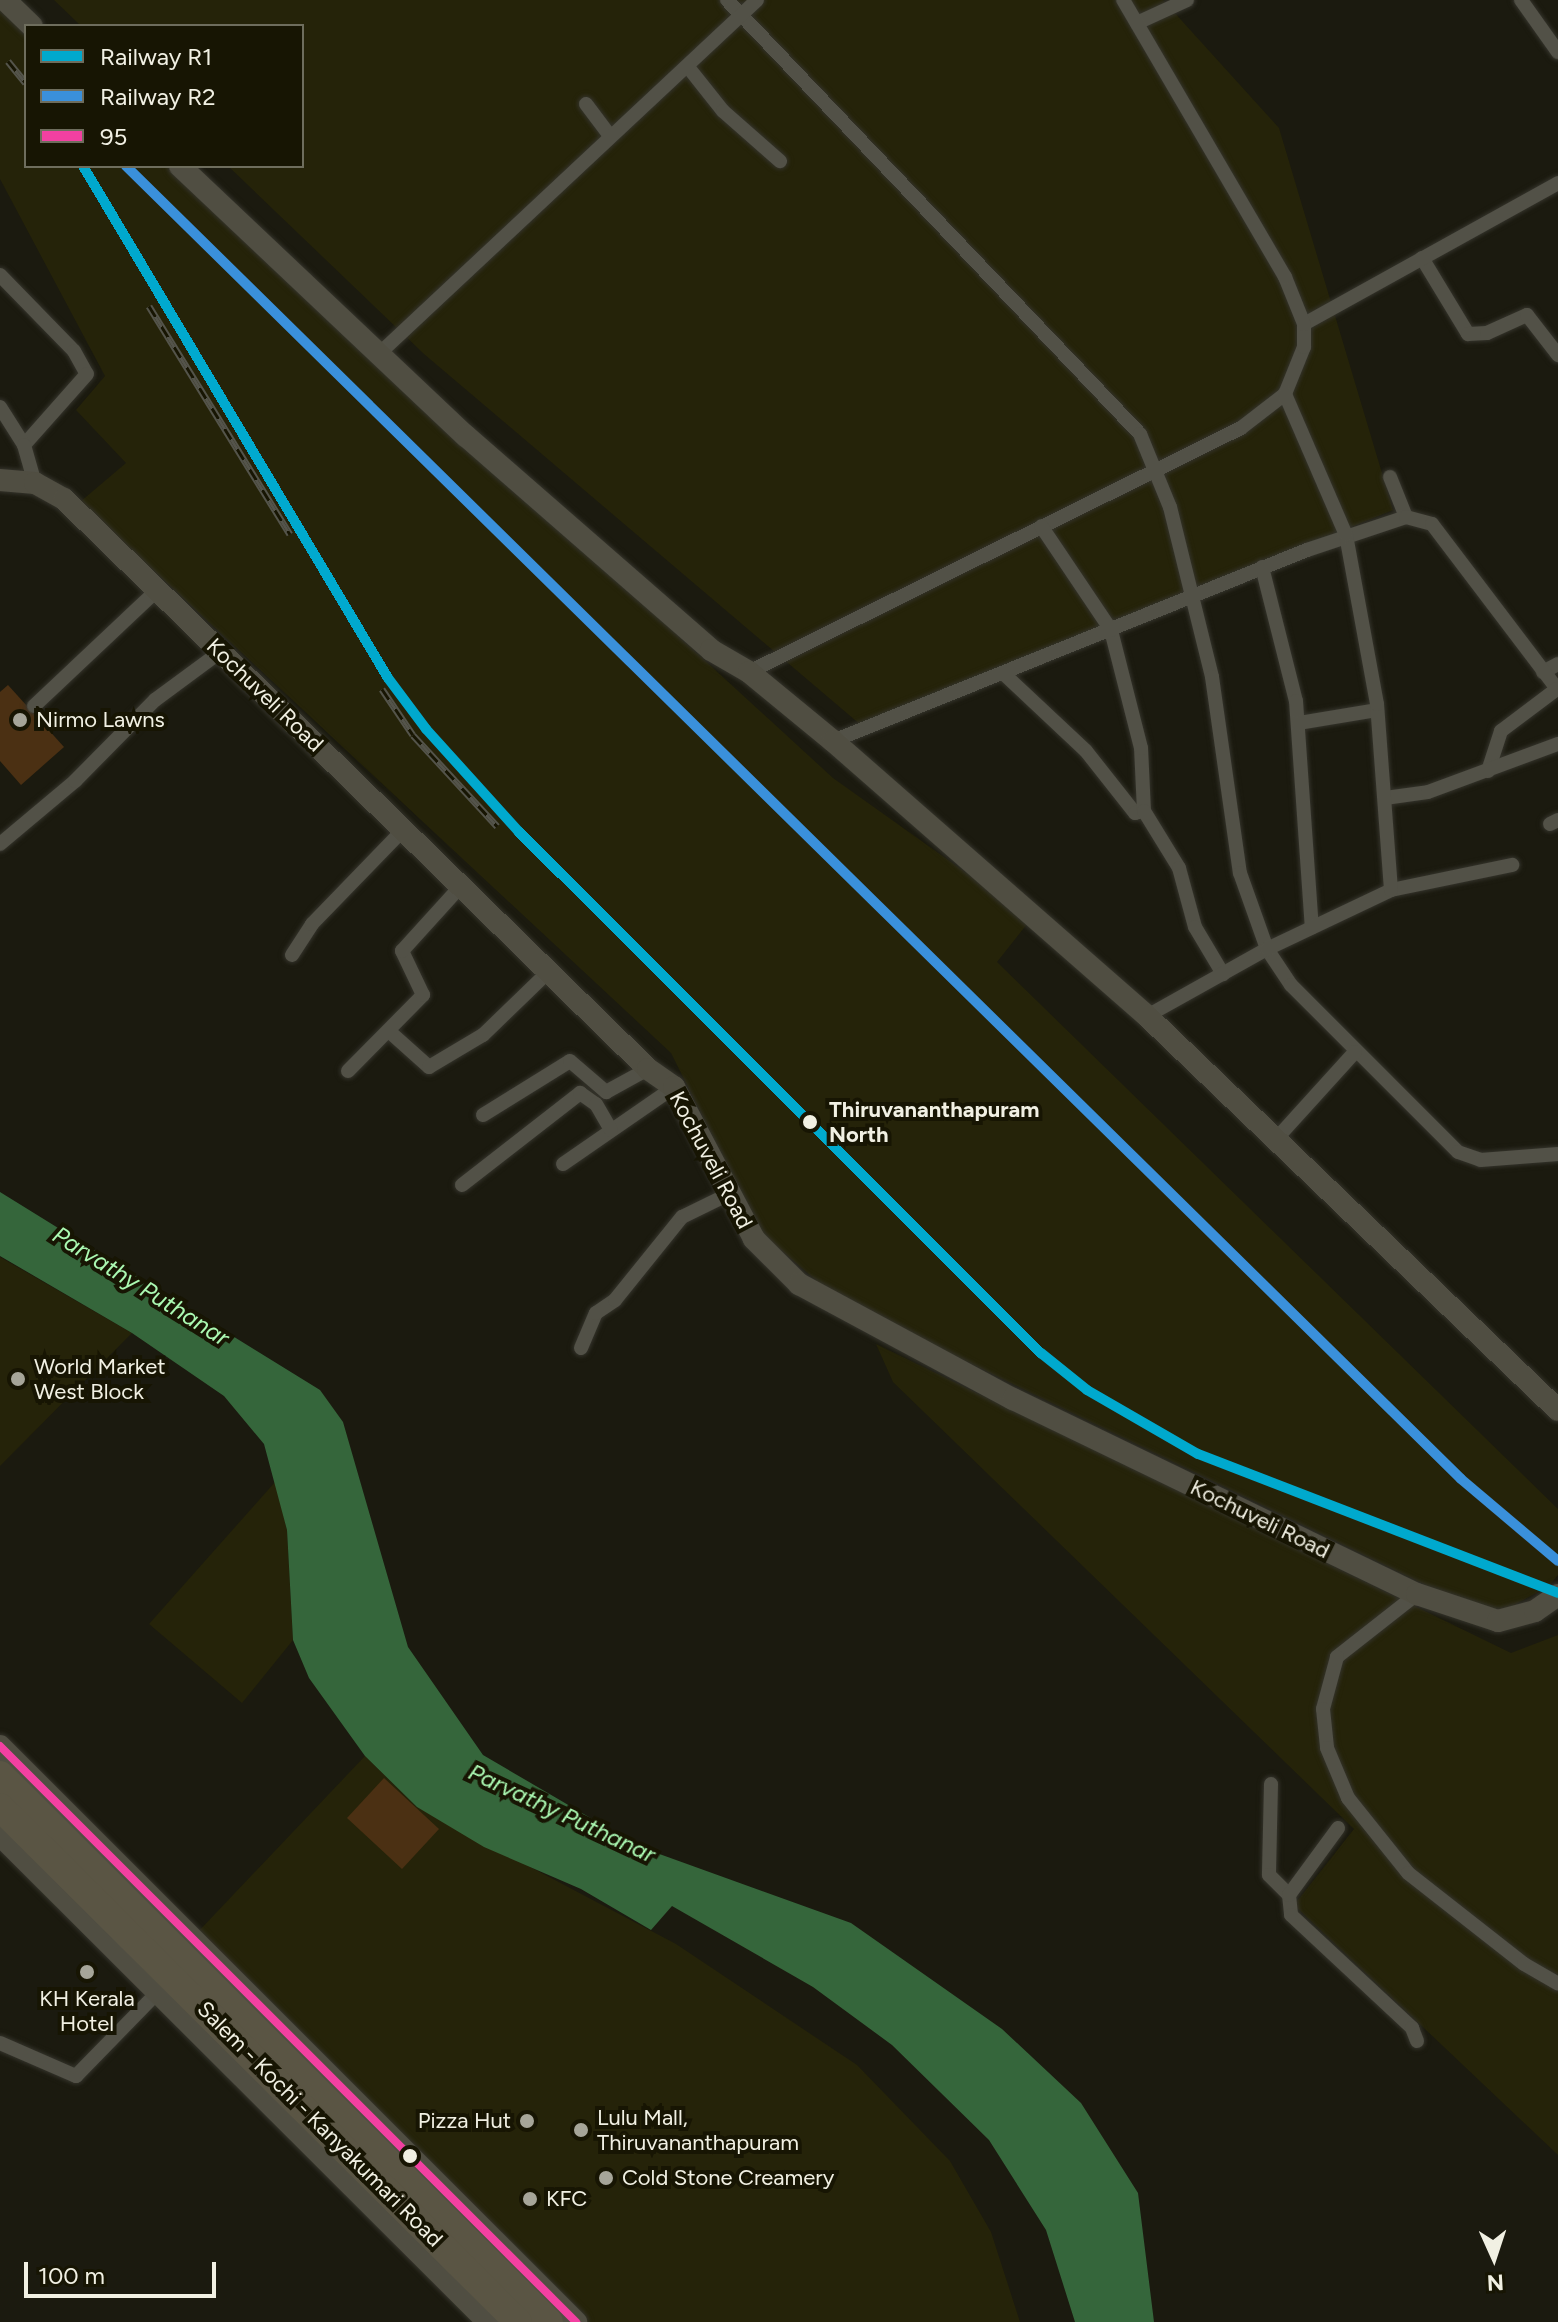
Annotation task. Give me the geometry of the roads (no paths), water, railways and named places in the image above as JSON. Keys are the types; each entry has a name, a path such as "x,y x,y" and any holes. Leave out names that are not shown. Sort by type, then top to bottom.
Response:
{"highway":[{"path":"0,1775 130,1921"},
{"path":"0,1807 130,1921"},
{"name":"Salem - Kochi - Kanyakumari Road","path":"130,1921 518,2322"},
{"name":"Salem - Kochi - Kanyakumari Road","path":"130,1921 549,2322"}],"street":[{"path":"5,0 30,24"},
{"path":"727,0 1111,397 1140,434 1156,468 1192,595 1232,790 1240,873 1267,949 1291,985 1355,1052 1467,1157 1558,1154"},
{"path":"381,352 757,0"},
{"path":"749,672 1241,428 1285,394 1299,367 1304,324 1285,277 1123,0"},
{"path":"1137,23 1187,0"},
{"path":"1521,0 1558,52"},
{"path":"688,67 723,111 780,161"},
{"path":"586,104 610,136"},
{"path":"182,168 381,352 466,436 711,650 749,672 833,741 1147,1016 1558,1410"},
{"path":"1304,324 1558,183"},
{"path":"1422,258 1468,334 1487,333 1527,315 1558,355"},
{"path":"0,275 74,351 87,374 24,445"},
{"path":"1285,394 1346,535 1377,710 1391,890"},
{"path":"0,407 24,445 35,483"},
{"path":"1390,477 1406,517"},
{"name":"Kochuveli Road","path":"0,480 35,483 64,499 648,1069 674,1087 727,1195 754,1239 799,1284 847,1315 1417,1594 1498,1621 1535,1611 1558,1595"},
{"path":"833,741 1262,567 1346,535 1406,517 1432,524 1558,690 1501,731 1488,771"},
{"path":"1041,526 1111,630 1141,748 1144,811 1179,868 1195,927 1223,974"},
{"path":"1262,567 1299,723 1312,927"},
{"path":"34,706 157,590"},
{"path":"0,844 75,781 155,700 220,652"},
{"path":"1543,672 1558,664"},
{"path":"1004,674 1086,751 1135,813 1144,811"},
{"path":"1299,723 1377,710"},
{"path":"1385,798 1428,792 1558,744"},
{"path":"292,955 312,924 404,829"},
{"path":"1147,1016 1267,949 1391,890 1512,865"},
{"path":"348,1071 391,1033 423,995 402,951 460,887"},
{"path":"391,1033 429,1067 483,1035 548,972"},
{"path":"1277,1138 1355,1052"},
{"path":"483,1115 570,1061 606,1092 648,1069"},
{"path":"563,1164 611,1130 644,1113 674,1087"},
{"path":"462,1185 580,1093 596,1104 611,1130"},
{"path":"581,1348 596,1313 615,1300 682,1217 727,1195"},
{"path":"1417,1594 1337,1657 1323,1709 1327,1748 1348,1798 1402,1866 1524,1964 1558,1984"},
{"path":"0,1746 130,1921 156,1994 488,2322"},
{"path":"1271,1784 1269,1875 1289,1895 1291,1915 1412,2028 1417,2041"},
{"path":"1289,1895 1338,1828"},
{"path":"0,1835 130,1921 576,2322"},
{"path":"0,2043 76,2076 156,1994"}],"water":[{"name":"Parvathy Puthanar","path":"0,1192 320,1390 343,1422 408,1647 483,1755 640,1847 851,1923 1002,2029 1081,2103 1138,2193 1154,2322 1075,2322 1046,2230 989,2140 892,2045 813,1987 672,1906 651,1930 581,1889 484,1847 417,1807 365,1756 309,1678 293,1640 287,1530 264,1444 224,1396 132,1333 0,1256"}],"railway":[{"path":"8,61 24,81"},
{"path":"84,168 388,678 426,729 519,832 1041,1353 1087,1390 1198,1454 1558,1593"},
{"path":"149,306 290,534"},
{"path":"382,689 413,735 497,826"}],"rail line":[{"name":"R1","path":"84,168 388,678 426,729 519,832 1041,1353 1087,1390 1198,1454 1558,1593"},
{"name":"R2","path":"128,168 1461,1479 1558,1561"}],"place":[{"name":"Nirmo Lawns","path":"20,720"},
{"name":"Thiruvananthapuram North","path":"810,1122"},
{"name":"World Market West Block","path":"18,1379"},
{"name":"KH Kerala Hotel","path":"87,1972"},
{"name":"Pizza Hut","path":"527,2121"},
{"name":"Lulu Mall, Thiruvananthapuram","path":"581,2130"},
{"name":"Cold Stone Creamery","path":"606,2178"},
{"name":"KFC","path":"530,2199"}]}
